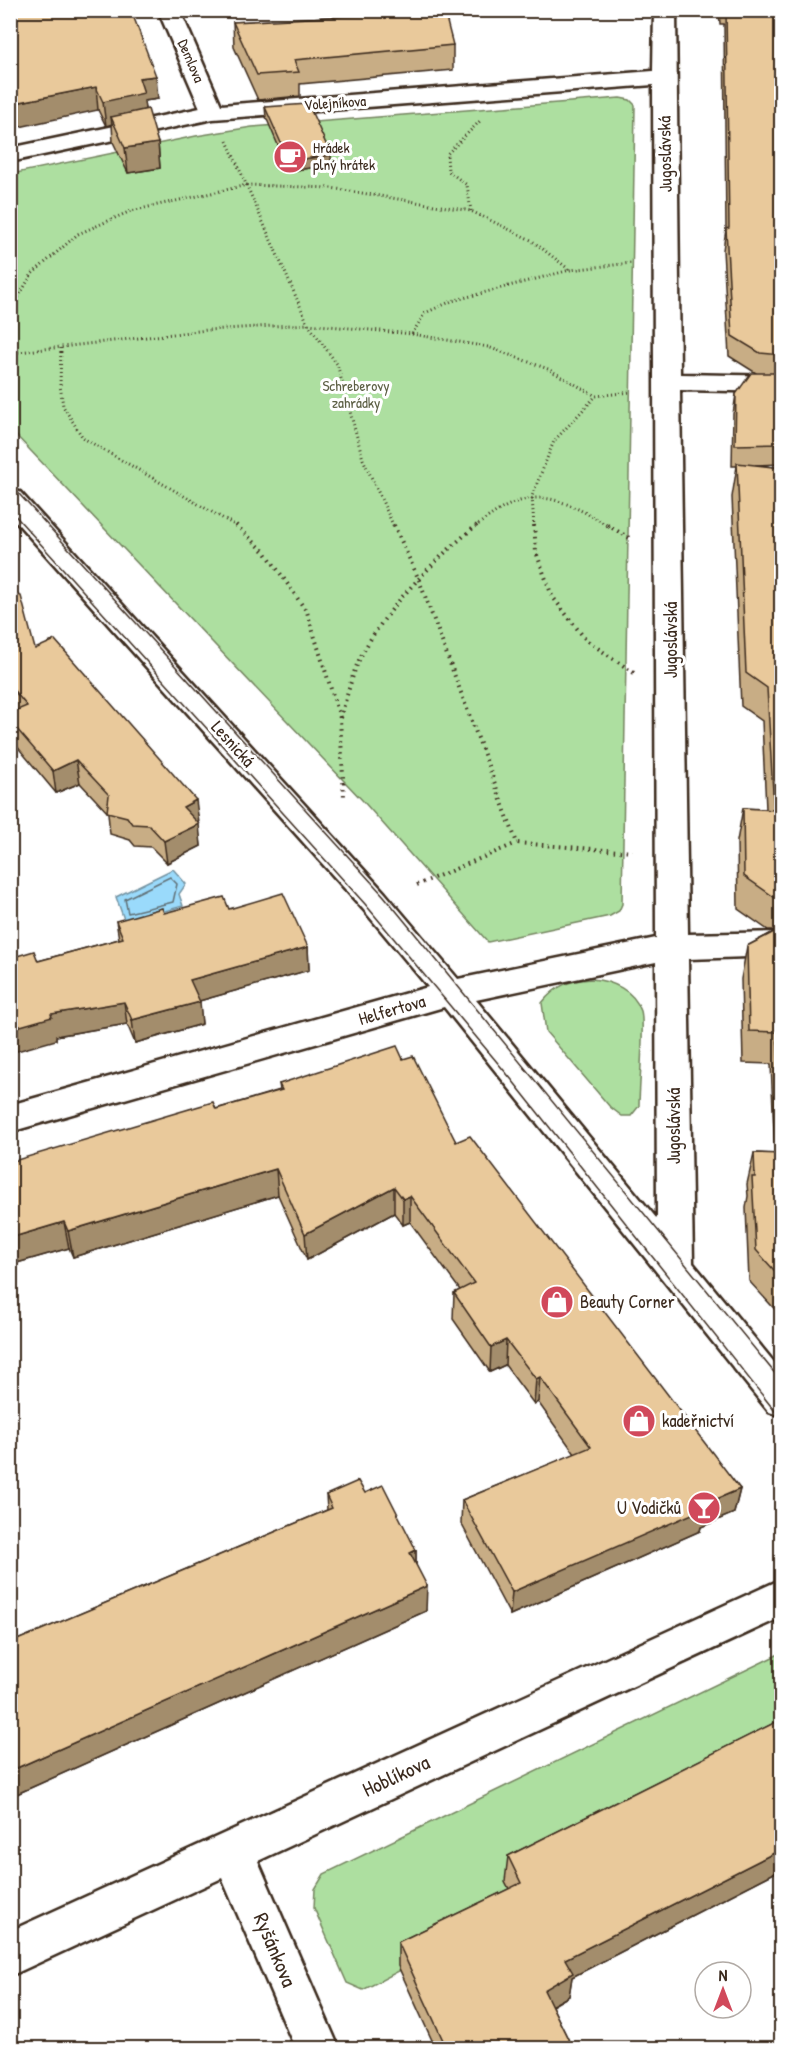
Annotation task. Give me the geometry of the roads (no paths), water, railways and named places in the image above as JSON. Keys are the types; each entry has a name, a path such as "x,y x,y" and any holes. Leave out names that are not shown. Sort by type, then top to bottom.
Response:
{"street":[{"name":"Demlova","path":"169,10 213,112"},
{"name":"Jugoslávská","path":"665,10 675,1269"},
{"name":"Volejníkova","path":"10,155 213,112 664,77"},
{"path":"668,382 782,384"},
{"name":"Lesnická","path":"10,498 374,901 451,993"},
{"name":"Helfertova","path":"10,1119 451,993 672,947 782,944"},
{"path":"451,993 599,1171 675,1269 782,1400"},
{"name":"Hoblíkova","path":"10,1954 782,1597"},
{"name":"Ryšánkova","path":"232,1852 317,2049"}],"water":[{"path":"173,869 186,884 179,894 183,906 125,922 116,897"}],"tram line":[{"path":"10,484 384,896 782,1382"},
{"path":"10,510 365,904 512,1080 782,1420"}],"place":[{"name":"Hrádek plný hrátek","path":"290,157"},
{"name":"Beauty Corner","path":"557,1302"},
{"name":"kadeřnictví","path":"639,1421"},
{"name":"U Vodičků","path":"704,1508"}],"park label":[{"name":"Schreberovy zahrádky","path":"356,394"}]}
